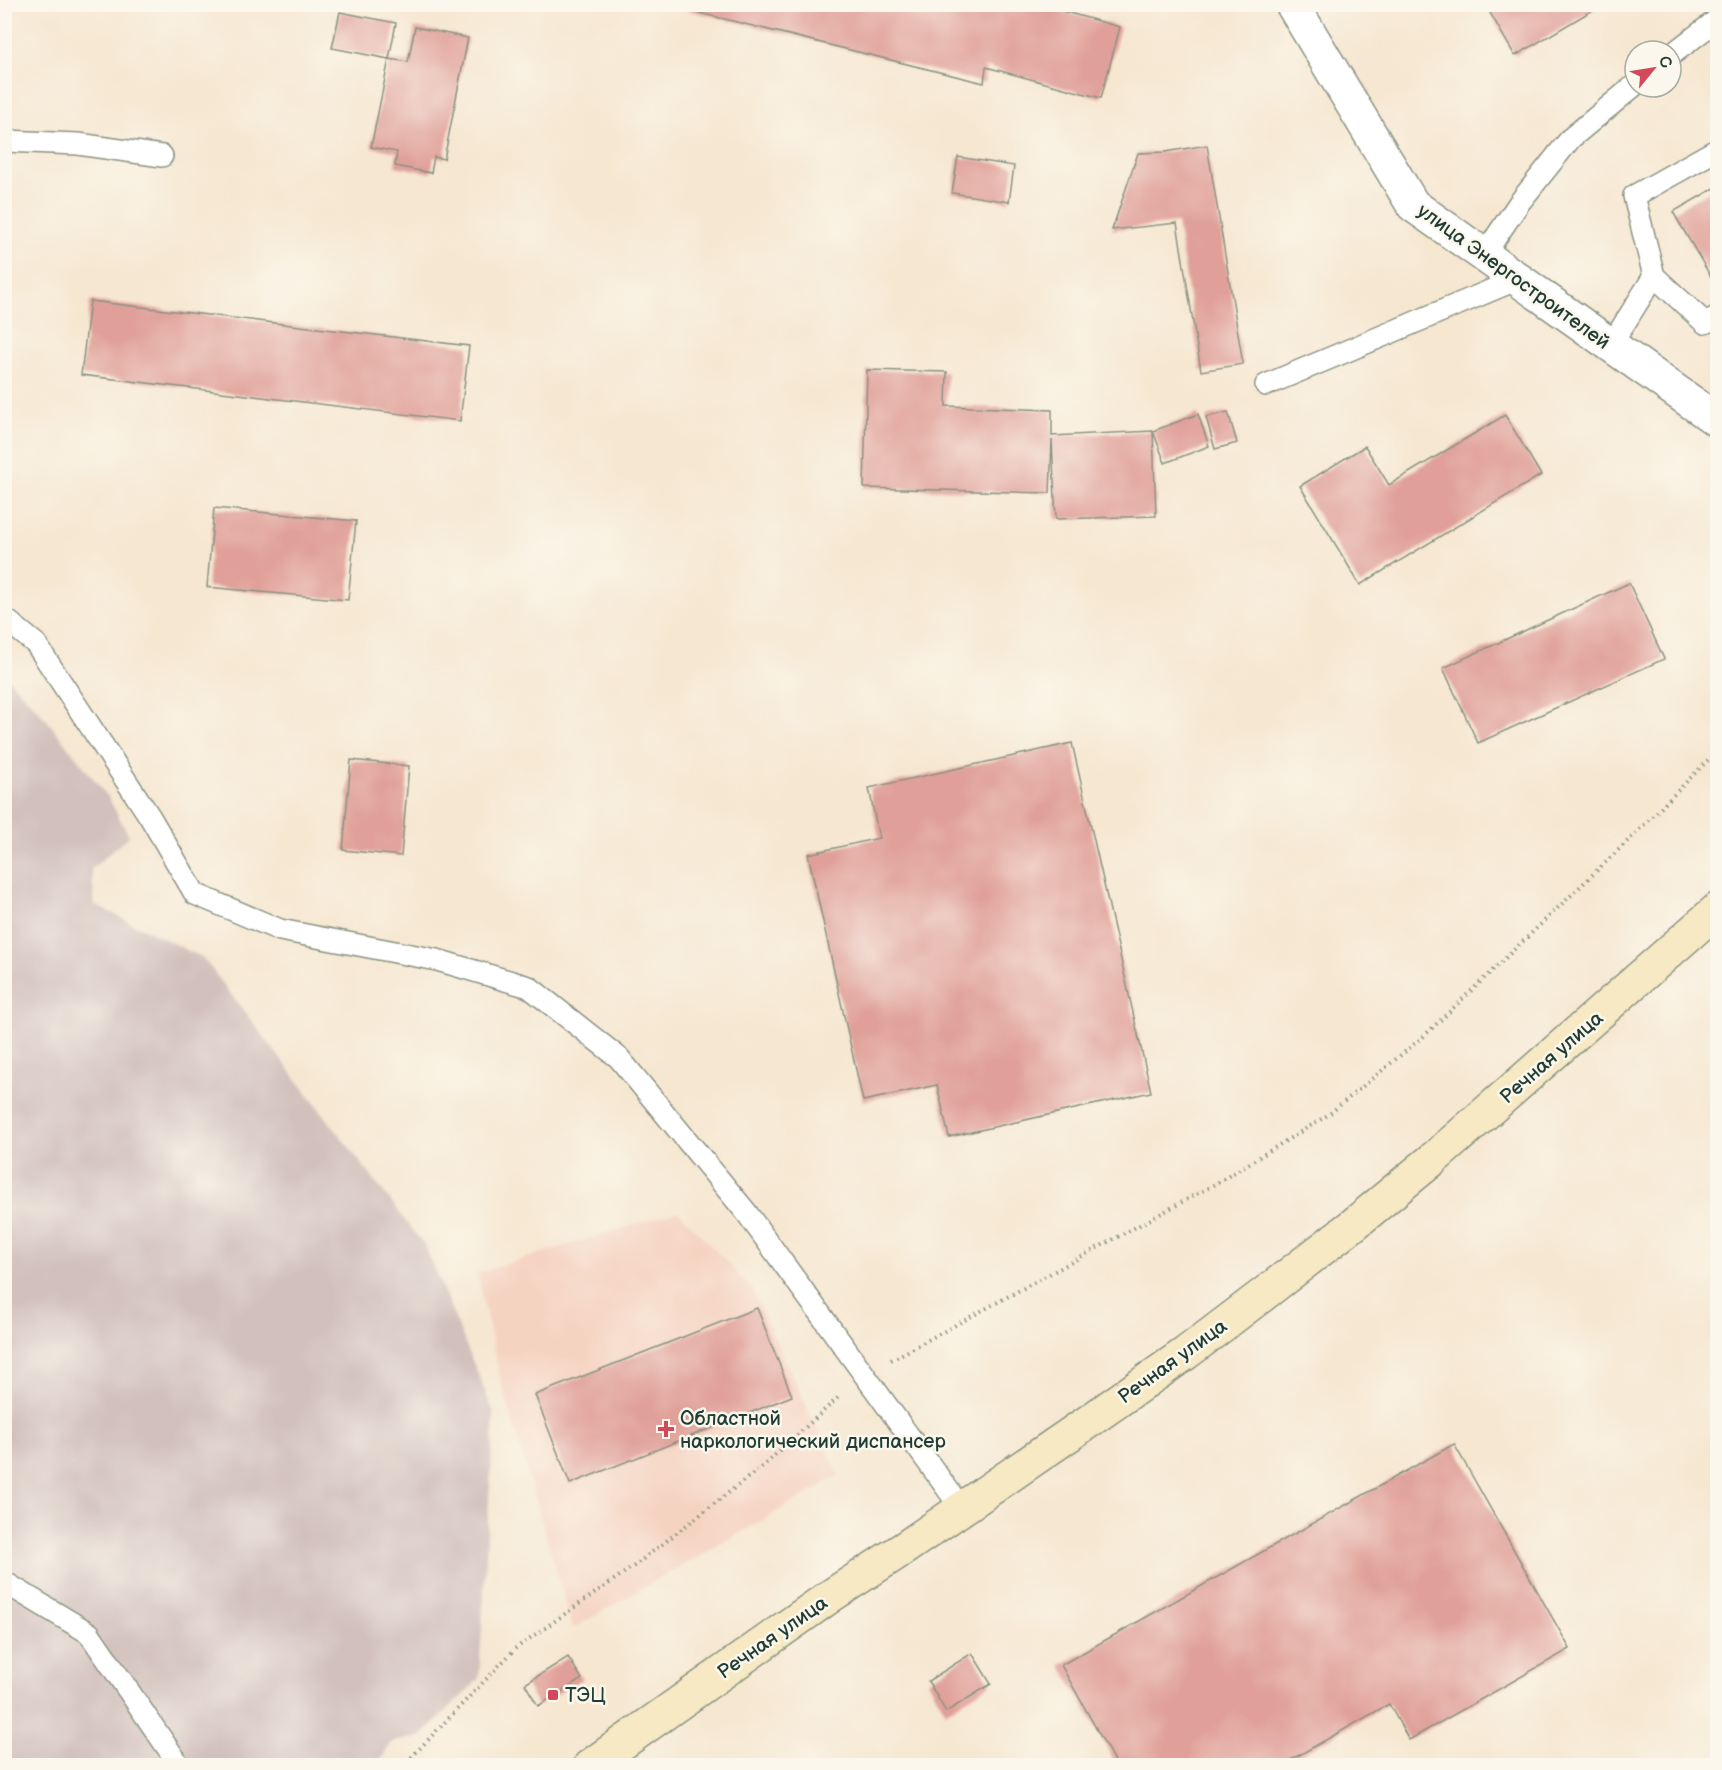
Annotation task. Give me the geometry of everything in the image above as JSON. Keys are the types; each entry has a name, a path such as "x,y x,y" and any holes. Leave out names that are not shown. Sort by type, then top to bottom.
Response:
{"main road":[{"name":"Речная улица","path":"590,1766 829,1597 962,1509 1186,1353 1353,1225 1531,1075 1718,909"}],"street":[{"name":"улица Энергостроителей","path":"1292,4 1413,205 1718,421"}],"lane":[{"path":"1683,46 1718,19"},
{"path":"1484,255 1519,203 1571,138 1623,95"},
{"path":"4,141 78,144 162,156"},
{"path":"1718,149 1634,196 1654,276 1705,323 1718,316"},
{"path":"1611,345 1654,276"},
{"path":"1266,385 1518,279"},
{"path":"4,618 36,644 150,817 195,894 280,930 437,960 529,987 619,1058 746,1212 962,1509"},
{"path":"4,1582 89,1633 180,1766"}],"path":[{"path":"403,1766 516,1648 634,1566 755,1472 864,1374 1218,1184 1328,1115 1441,1021 1625,844 1718,750"}],"shaded area":[{"path":"4,674 46,719 108,797 129,836 91,869 95,905 203,958 425,1246 494,1413 479,1679 420,1737 392,1742 377,1765 5,1765"},
{"name":"Областной наркологический диспансер","path":"678,1211 752,1289 839,1476 573,1628 501,1382 477,1273"}],"building":[{"path":"663,4 1037,4 1120,27 1101,98 986,67 984,83"},
{"path":"1485,4 1603,4 1515,56"},
{"path":"340,12 396,23 389,59 332,48"},
{"path":"415,27 468,38 444,159 434,157 431,173 395,166 397,152 371,147 389,59 408,62"},
{"path":"1207,145 1243,364 1201,371 1177,223 1112,230 1138,153 1165,152"},
{"path":"958,157 1014,166 1009,202 952,193"},
{"path":"1718,186 1718,289 1673,212"},
{"path":"90,301 469,346 460,421 81,375"},
{"path":"867,370 947,372 946,406 1052,410 1052,436 1153,431 1156,516 1056,519 1052,440 1050,493 864,488"},
{"path":"1228,412 1237,443 1215,449 1206,417"},
{"path":"1198,414 1209,446 1165,463 1153,431"},
{"path":"1505,415 1541,475 1360,585 1300,486 1365,446 1389,485"},
{"path":"214,508 356,521 348,600 207,587"},
{"path":"1629,583 1664,659 1478,743 1443,668"},
{"path":"1072,743 1151,1092 949,1137 937,1085 863,1101 808,854 879,838 869,788"},
{"path":"351,760 409,766 401,856 343,850"},
{"path":"757,1308 792,1396 570,1484 535,1395"},
{"path":"1454,1444 1570,1649 1409,1740 1389,1704 1280,1766 1117,1766 1061,1665"},
{"path":"972,1653 991,1684 946,1712 928,1681"},
{"path":"568,1657 582,1679 538,1706 525,1684"}],"place":[{"name":"Областной наркологический диспансер","path":"666,1429"},
{"name":"ТЭЦ","path":"553,1695"}]}
